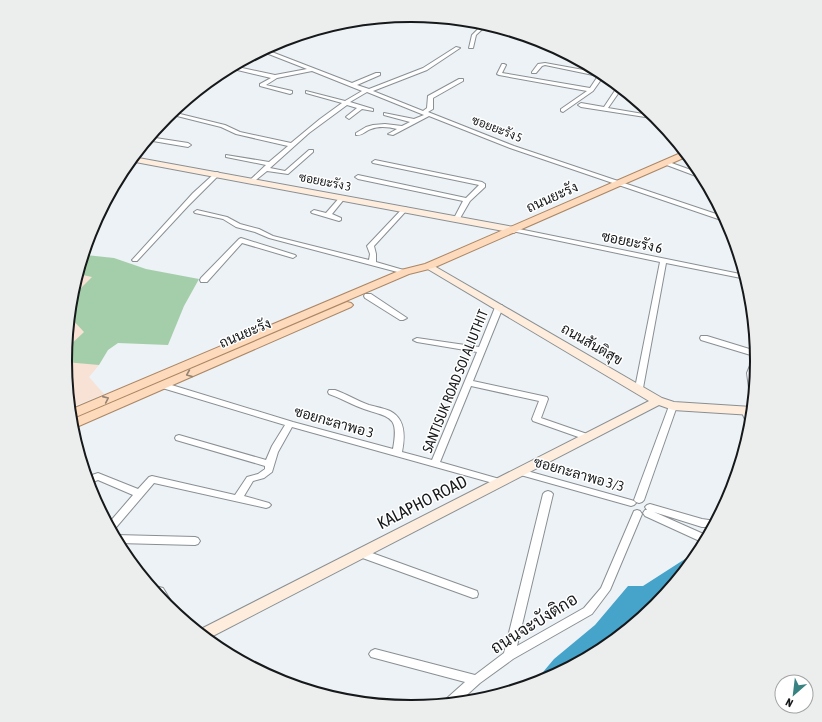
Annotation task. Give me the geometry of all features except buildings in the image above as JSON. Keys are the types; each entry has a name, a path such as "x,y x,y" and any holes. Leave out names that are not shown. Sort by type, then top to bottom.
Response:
{"main road":[{"name":"ถนนยะรัง","path":"78,423 405,272 429,266 681,156"},
{"name":"ถนนยะรัง","path":"76,412 368,296 414,276 429,266"}],"street":[{"path":"471,47 474,35 480,30"},
{"path":"252,181 292,145 344,103 368,90 424,69 458,48"},
{"name":"ซอยยะรัง 5","path":"270,53 512,146 618,184 718,217"},
{"path":"534,72 540,65 545,64 587,71"},
{"path":"504,65 498,74 591,90"},
{"path":"239,69 275,78"},
{"path":"290,92 262,85 275,78 314,69"},
{"path":"354,84 378,74"},
{"path":"562,110 591,90 599,79"},
{"path":"391,134 427,113 430,109 430,97 462,80"},
{"path":"308,92 371,110"},
{"path":"605,109 617,92"},
{"path":"581,105 644,115"},
{"path":"349,117 361,107"},
{"path":"386,114 414,121"},
{"path":"178,115 223,126 238,133 292,145"},
{"path":"358,134 364,129 374,128 382,124 402,128"},
{"path":"154,140 188,145"},
{"path":"265,169 286,173 311,151"},
{"path":"228,156 270,164"},
{"name":"ซอยยะรัง 3","path":"139,159 514,230"},
{"path":"376,162 482,184 482,187 467,200 456,220"},
{"path":"666,163 693,173"},
{"path":"135,260 162,232 192,196 216,174"},
{"path":"358,177 467,200"},
{"path":"328,215 342,198"},
{"path":"372,263 373,254 370,249 372,243 406,209"},
{"path":"197,212 225,218 238,226 257,230 284,241 405,272"},
{"path":"314,212 338,219"},
{"name":"ซอยยะรัง 6","path":"514,230 663,262 739,276"},
{"path":"204,280 241,240 293,256"},
{"path":"273,251 284,241"},
{"path":"639,388 663,262"},
{"name":"ถนนสันติสุข","path":"429,266 639,388 658,401 673,406 746,411"},
{"path":"368,296 402,318"},
{"name":"SANTISUK ROAD SOI ALIUTHIT","path":"435,464 499,308"},
{"path":"704,338 750,352"},
{"path":"417,340 482,350"},
{"path":"468,383 544,400 536,419 587,437"},
{"name":"ซอยกะลาพอ 3","path":"162,385 290,424 500,482"},
{"path":"332,392 345,395 362,405 392,415 397,421 400,429 397,454"},
{"name":"KALAPHO ROAD","path":"208,632 658,401"},
{"path":"649,510 643,515 637,514 631,510 673,406"},
{"path":"238,498 250,479 266,474 269,470 269,464 290,424"},
{"path":"179,438 269,464"},
{"name":"ซอยกะลาพอ 3/3","path":"520,472 635,501"},
{"path":"93,478 98,476 138,493"},
{"path":"114,524 152,478 266,505"},
{"path":"510,656 548,494"},
{"path":"635,501 646,502 649,510 701,537"},
{"path":"649,510 709,524"},
{"name":"ถนนจะบังติกอ","path":"457,697 476,680 510,656 588,611 604,590 637,514"},
{"path":"694,534 702,523"},
{"path":"123,539 196,541"},
{"path":"361,553 473,594"},
{"path":"376,654 476,680"}],"shaded area":[{"path":"84,273 96,276 101,318 99,365 89,377 104,394 75,406 72,361 73,339 75,317"}],"green space":[{"path":"89,255 114,258 146,269 199,279 184,306 168,345 118,343 108,350 99,365 72,363 73,343 84,332 75,322 80,289 92,277 84,275"}],"water":[{"path":"685,559 666,585 635,616 599,643 580,655 542,674 554,659 595,625 628,586 643,586"}]}
